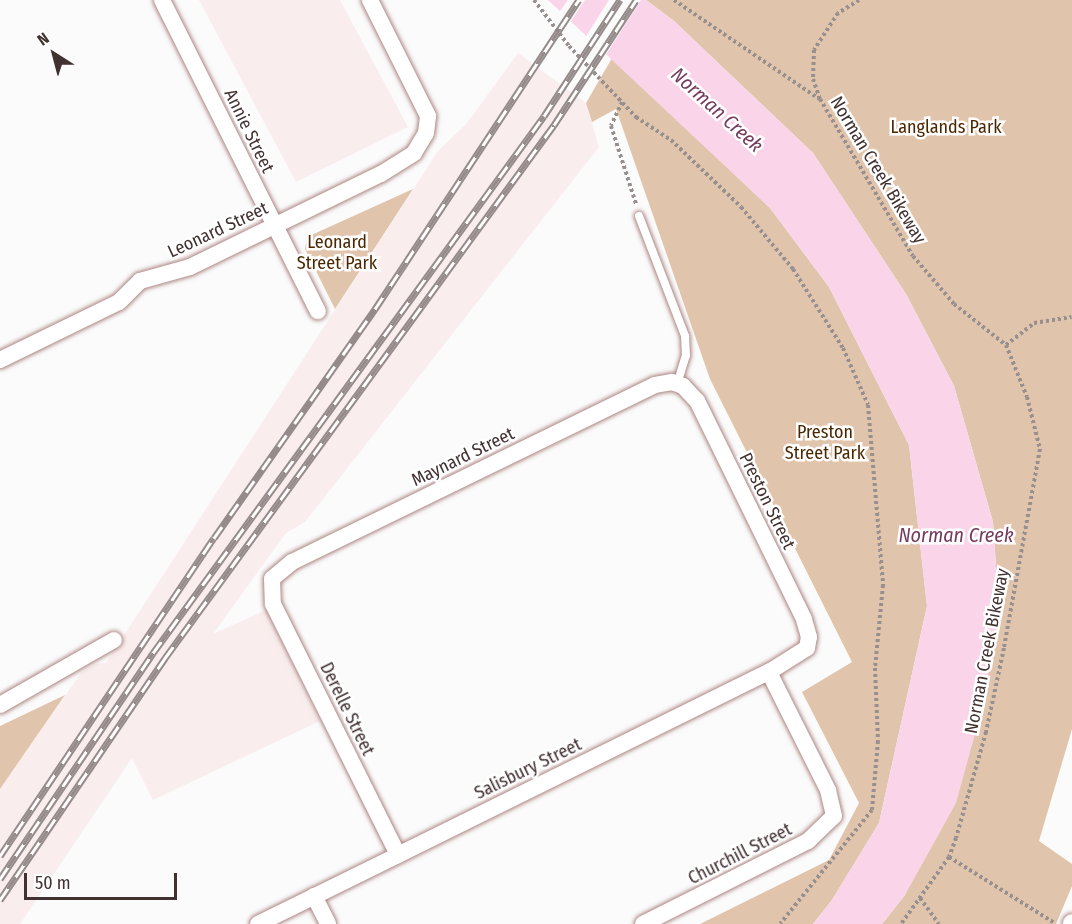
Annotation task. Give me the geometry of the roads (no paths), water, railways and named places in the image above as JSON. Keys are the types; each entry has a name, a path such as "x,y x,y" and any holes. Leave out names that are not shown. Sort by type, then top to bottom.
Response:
{"street":[{"name":"Annie Street","path":"162,0 318,311"},
{"name":"Leonard Street","path":"0,360 119,302 140,281 190,267 394,167 419,145 428,125 428,116 370,0"},
{"name":"Maynard Street","path":"272,579 292,562 654,385 677,384"},
{"name":"Preston Street","path":"677,384 697,401 804,619 810,643"},
{"name":"Derelle Street","path":"272,579 273,604 398,855"},
{"path":"0,705 114,640"},
{"name":"Salisbury Street","path":"258,924 769,672 796,658 810,643"},
{"name":"Churchill Street","path":"643,924 808,841 834,816 828,790 769,672"},
{"path":"314,897 328,924"}],"lane":[{"path":"639,216 685,336 686,355 677,384"}],"water":[{"name":"Norman Creek","path":"548,0 646,0 674,21 813,153 906,294 954,386 993,522 999,610 983,705 956,803 905,895 882,924 813,924 832,900 879,823 927,606 909,445 829,287 770,208"}],"railway":[{"path":"0,856 214,538 375,309 579,0"},
{"path":"0,879 153,653 544,116 620,0"},
{"path":"0,900 165,658 554,125 636,0"}],"park label":[{"name":"Langlands Park","path":"946,127"},
{"name":"Leonard Street Park","path":"337,253"},
{"name":"Preston Street Park","path":"825,443"}]}
